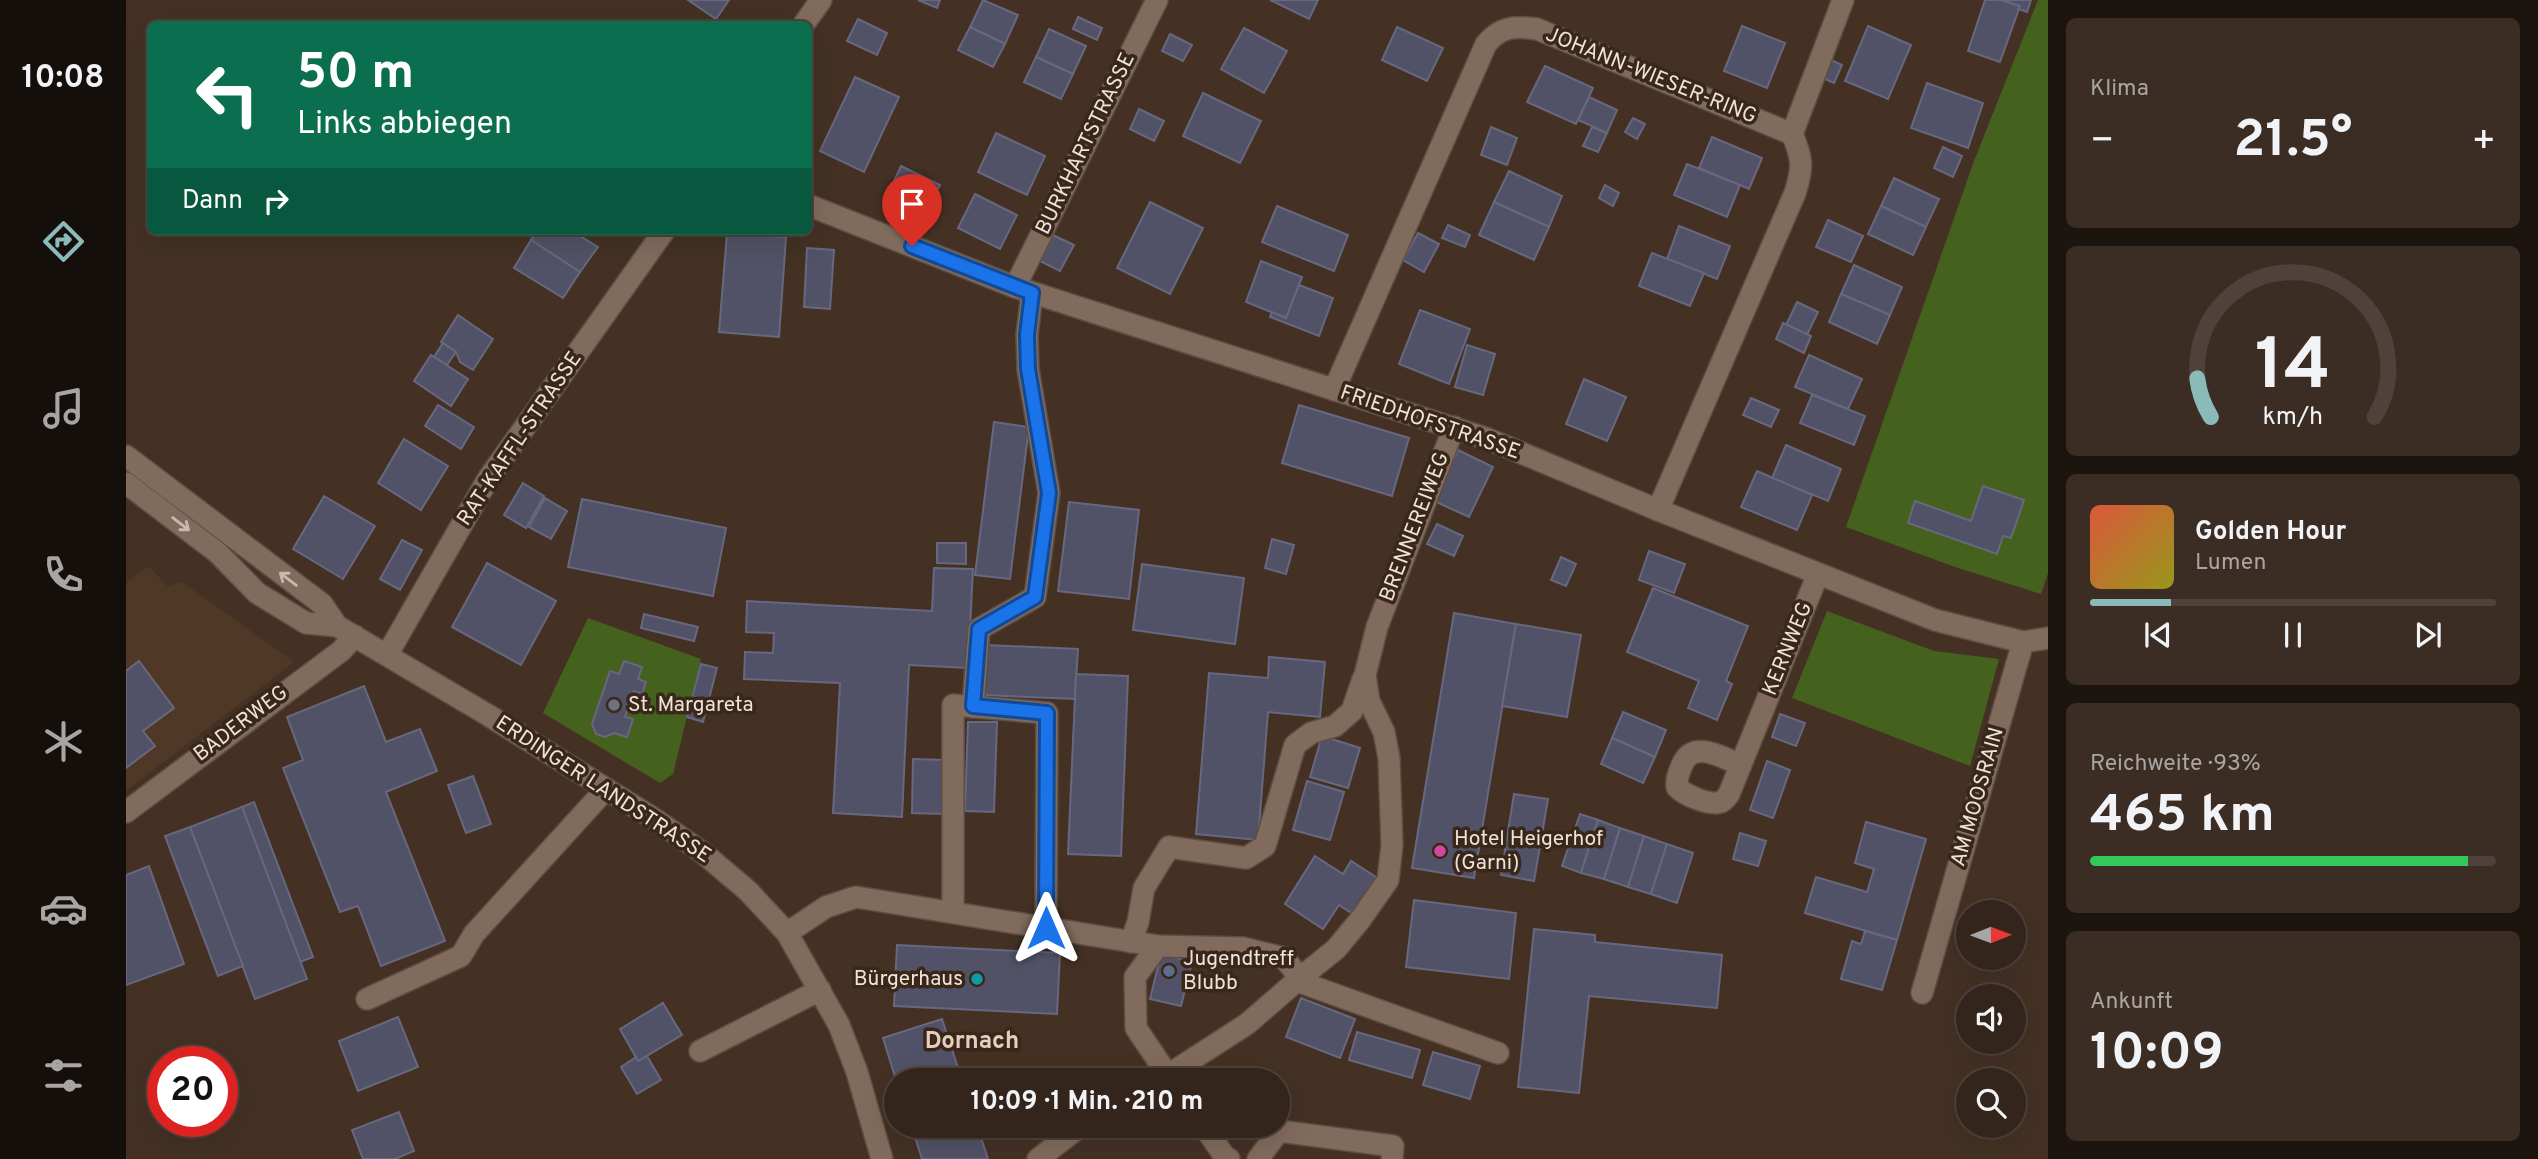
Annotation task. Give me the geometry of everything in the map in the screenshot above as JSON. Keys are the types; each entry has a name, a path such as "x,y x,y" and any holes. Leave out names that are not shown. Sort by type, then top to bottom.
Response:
{"street":[{"path":"806,21 821,0"},
{"name":"BURKHARTSTRASSE","path":"973,706 979,629 1035,597 1049,493 1028,369 1024,290 1157,0"},
{"path":"1658,510 1795,193 1802,171 1800,153 1792,134 1843,0"},
{"name":"JOHANN-WIESER-RING","path":"1334,390 1480,56 1494,34 1507,27 1537,29 1792,134"},
{"name":"FRIEDHOFSTRASSE","path":"812,207 1024,290 1488,439 1935,620 2023,642 2048,638"},
{"name":"RAT-KAFFL-STRASSE","path":"387,655 488,479 661,235"},
{"name":"BRENNEREIWEG","path":"1132,942 1144,888 1169,847 1247,858 1265,846 1295,745 1311,733 1335,726 1352,711 1365,675 1377,627 1454,427"},
{"name":"ERDINGER LANDSTRASSE","path":"126,456 322,604 346,631 606,789 702,852 748,891 787,933 839,1025 857,1072 882,1159"},
{"name":"ERDINGER LANDSTRASSE","path":"126,483 218,553 257,593 306,623 346,631"},
{"name":"KERNWEG","path":"1741,765 1818,574"},
{"name":"BADERWEG","path":"126,812 341,651 346,631"},
{"name":"AM MOOSRAIN","path":"1922,993 2023,642"},
{"path":"1184,1068 1247,1024 1336,949 1388,880 1391,845 1389,758 1384,732 1369,701 1365,675"},
{"path":"953,912 953,705 1047,713 1046,928"},
{"path":"367,999 461,956 474,934 606,789"},
{"path":"787,933 826,907 856,897 1158,946 1243,948 1284,958 1298,979 1498,1054"},
{"path":"1158,946 1135,977 1136,1028 1161,1068"},
{"path":"700,1051 820,990"},
{"path":"1290,1131 1393,1146 1392,1159"},
{"path":"1038,1159 1065,1138"},
{"path":"1212,1138 1229,1159"},
{"path":"1258,1159 1268,1138"}],"shaded area":[{"path":"149,566 167,586 182,582 294,662 126,791 126,583"}],"green space":[{"path":"2038,0 2048,0 2048,573 2041,594 1955,567 1846,527 1974,161"},
{"path":"1827,611 1934,651 1999,659 1970,766 1792,698"},
{"path":"588,618 701,659 673,774 660,783 543,713"}],"building":[{"path":"688,0 729,0 716,19"},
{"path":"918,0 940,0 937,8"},
{"path":"983,0 1018,15 1005,44 970,27"},
{"path":"1270,0 1318,0 1309,19"},
{"path":"1985,0 2002,0 2020,6 2000,62 1968,51"},
{"path":"2002,0 2031,0 2027,12 2018,9 2020,6"},
{"path":"1078,17 1102,28 1097,40 1073,29"},
{"path":"858,19 887,33 877,55 847,41"},
{"path":"1742,26 1785,43 1767,88 1724,71"},
{"path":"1868,26 1911,45 1888,99 1845,81"},
{"path":"970,27 1005,44 993,67 958,50"},
{"path":"1397,27 1443,48 1427,81 1382,60"},
{"path":"1244,28 1287,51 1264,93 1221,69"},
{"path":"1049,29 1086,46 1073,74 1036,57"},
{"path":"1170,34 1192,45 1183,61 1162,51"},
{"path":"1036,57 1073,74 1061,99 1024,82"},
{"path":"1831,60 1842,65 1834,83 1823,78"},
{"path":"1545,66 1593,88 1576,124 1527,102"},
{"path":"855,77 899,97 864,172 820,151"},
{"path":"1927,83 1983,103 1968,148 1911,128"},
{"path":"1203,93 1261,121 1240,163 1183,136"},
{"path":"1589,97 1617,110 1607,133 1578,120"},
{"path":"1139,109 1164,121 1154,141 1130,129"},
{"path":"1633,118 1645,124 1637,139 1625,132"},
{"path":"1491,127 1517,138 1507,165 1481,155"},
{"path":"1592,127 1607,133 1598,152 1583,146"},
{"path":"996,133 1045,156 1027,195 978,172"},
{"path":"1712,137 1762,158 1749,189 1699,168"},
{"path":"1943,147 1962,156 1953,177 1934,168"},
{"path":"1687,164 1740,185 1727,217 1674,195"},
{"path":"901,166 940,185 924,219 885,200"},
{"path":"1509,171 1562,196 1549,227 1494,202"},
{"path":"1894,178 1939,199 1926,227 1881,206"},
{"path":"1605,185 1619,193 1613,206 1599,198"},
{"path":"975,194 1017,215 1000,249 958,228"},
{"path":"1150,202 1203,228 1170,294 1117,268"},
{"path":"1494,202 1549,227 1534,260 1479,235"},
{"path":"1277,206 1348,235 1334,271 1262,242"},
{"path":"1881,206 1926,227 1913,255 1868,234"},
{"path":"1828,220 1863,236 1851,262 1816,247"},
{"path":"1448,225 1470,235 1465,247 1442,238"},
{"path":"1679,226 1730,246 1717,279 1667,259"},
{"path":"1418,233 1439,244 1424,272 1403,260"},
{"path":"535,235 578,235 598,247 580,272 531,240"},
{"path":"727,235 786,237 779,337 719,332"},
{"path":"1053,235 1074,245 1060,271 1040,261"},
{"path":"531,240 580,272 563,298 514,268"},
{"path":"807,248 834,250 830,309 804,307"},
{"path":"1652,253 1704,273 1690,306 1639,286"},
{"path":"1261,261 1302,277 1286,318 1246,302"},
{"path":"1854,265 1902,287 1890,315 1841,294"},
{"path":"1299,285 1333,298 1319,336 1270,317 1272,312 1286,318"},
{"path":"1841,294 1890,315 1877,344 1829,322"},
{"path":"1797,302 1818,312 1807,335 1786,325"},
{"path":"1420,310 1470,329 1449,384 1399,364"},
{"path":"458,315 493,339 473,370 460,362 456,352 441,342"},
{"path":"1783,323 1811,336 1804,353 1776,339"},
{"path":"443,343 456,352 447,365 434,357"},
{"path":"1467,345 1495,354 1483,395 1455,387"},
{"path":"431,355 468,379 451,406 414,381"},
{"path":"1809,355 1862,379 1848,409 1795,387"},
{"path":"1584,379 1626,397 1607,441 1566,424"},
{"path":"1812,395 1865,416 1854,445 1800,423"},
{"path":"1751,398 1779,410 1771,427 1743,415"},
{"path":"438,405 474,427 461,449 425,426"},
{"path":"1299,405 1409,438 1392,496 1282,463"},
{"path":"994,422 1029,427 1010,579 975,575"},
{"path":"404,439 448,466 421,510 378,483"},
{"path":"1786,445 1841,469 1828,501 1772,478"},
{"path":"1458,450 1493,467 1469,517 1434,501"},
{"path":"1757,471 1812,495 1797,530 1741,507"},
{"path":"523,483 544,496 526,528 504,515"},
{"path":"1983,486 2024,500 2011,538 2003,536 1997,554 1908,523 1915,501 1971,521"},
{"path":"324,496 375,526 343,579 293,549"},
{"path":"545,498 567,511 551,539 529,527"},
{"path":"582,499 726,528 713,596 568,567"},
{"path":"1069,502 1139,510 1129,599 1058,591"},
{"path":"1437,524 1463,536 1454,556 1427,544"},
{"path":"1272,539 1294,545 1286,574 1265,568"},
{"path":"402,540 422,550 400,590 380,579"},
{"path":"937,543 966,543 966,564 937,563"},
{"path":"1649,551 1685,564 1674,593 1639,580"},
{"path":"1561,557 1576,564 1566,586 1551,580"},
{"path":"487,563 556,601 521,665 452,627"},
{"path":"1142,564 1244,578 1235,644 1133,630"},
{"path":"934,568 973,569 968,668 909,665 902,817 833,813 840,683 744,679 745,652 773,653 774,633 746,632 747,601 932,611"},
{"path":"1653,588 1748,626 1726,681 1732,684 1717,720 1688,708 1699,681 1627,652"},
{"path":"1454,613 1516,624 1474,878 1412,868"},
{"path":"644,614 698,627 694,641 641,628"},
{"path":"1516,624 1581,635 1567,717 1502,706"},
{"path":"986,645 1078,649 1075,699 984,695"},
{"path":"1269,657 1325,662 1320,717 1268,712 1258,840 1196,834 1209,673 1268,678"},
{"path":"139,661 174,708 143,731 155,746 126,768 126,671"},
{"name":"St. Margareta","path":"624,661 642,667 638,679 646,682 642,694 634,691 625,717 633,719 627,737 614,733 605,737 596,734 592,724 610,671 619,674"},
{"path":"701,664 717,668 703,722 687,717"},
{"path":"1076,674 1128,676 1121,856 1068,854"},
{"path":"364,686 386,742 420,729 437,771 386,792 445,941 381,966 358,906 340,912 283,768 303,760 287,717"},
{"path":"1623,712 1666,730 1655,757 1612,738"},
{"path":"1780,714 1805,723 1796,746 1772,737"},
{"path":"968,722 997,722 994,812 965,811"},
{"path":"1322,736 1360,748 1348,788 1310,777"},
{"path":"1612,738 1655,757 1643,783 1601,764"},
{"path":"913,759 946,760 944,814 912,813"},
{"path":"1767,761 1790,770 1773,818 1750,810"},
{"path":"473,776 491,824 466,833 448,785"},
{"path":"1307,781 1344,792 1330,840 1293,830"},
{"path":"1514,794 1548,799 1534,881 1501,875"},
{"path":"254,802 313,957 300,962 242,807"},
{"path":"242,807 307,979 255,999 190,827"},
{"path":"1580,814 1598,820 1581,873 1562,866"},
{"path":"1598,820 1620,828 1604,879 1581,873"},
{"path":"1866,822 1926,839 1897,940 1805,913 1816,877 1867,892 1874,869 1855,863"},
{"path":"190,827 243,966 218,976 165,836"},
{"path":"1620,828 1644,836 1628,887 1604,879"},
{"path":"1740,833 1766,841 1758,866 1733,859"},
{"path":"1644,836 1667,844 1651,894 1628,887"},
{"path":"1667,844 1693,853 1677,903 1651,894"},
{"path":"1315,856 1343,874 1351,861 1376,877 1353,914 1339,905 1323,929 1285,904"},
{"path":"149,866 184,964 126,985 126,875"},
{"path":"1414,900 1516,913 1509,979 1406,967"},
{"path":"1534,929 1595,935 1595,942 1722,955 1717,1008 1589,996 1579,1093 1518,1087"},
{"path":"1865,931 1897,940 1882,990 1841,979 1852,941 1861,944"},
{"name":"Bürgerhaus","path":"897,945 1060,953 1057,1014 894,1006"},
{"path":"1161,954 1192,962 1181,1006 1150,999"},
{"path":"1301,998 1355,1019 1340,1058 1286,1037"},
{"path":"663,1003 682,1035 638,1061 620,1029"},
{"path":"398,1017 418,1067 358,1091 339,1041"},
{"path":"942,1019 958,1068 892,1068 883,1038"},
{"path":"1357,1032 1420,1050 1412,1078 1349,1060"},
{"path":"1433,1052 1480,1066 1470,1099 1423,1085"},
{"path":"647,1056 661,1080 637,1094 621,1067 636,1057 638,1061"},
{"path":"399,1112 414,1151 395,1159 363,1159 352,1130"},
{"path":"915,1138 981,1138 988,1159 922,1159"}],"place":[{"name":"St. Margareta","path":"614,705"},
{"name":"Hotel Heigerhof (Garni)","path":"1440,851"},
{"name":"Jugendtreff Blubb","path":"1169,971"},
{"name":"Bürgerhaus","path":"977,979"}],"district":[{"name":"Dornach","path":"972,1042"}],"route":[{"path":"912,246 1032,293 1027,335 1028,369 1049,493 1035,597 979,629 973,706 1047,713 1046,928"}]}
